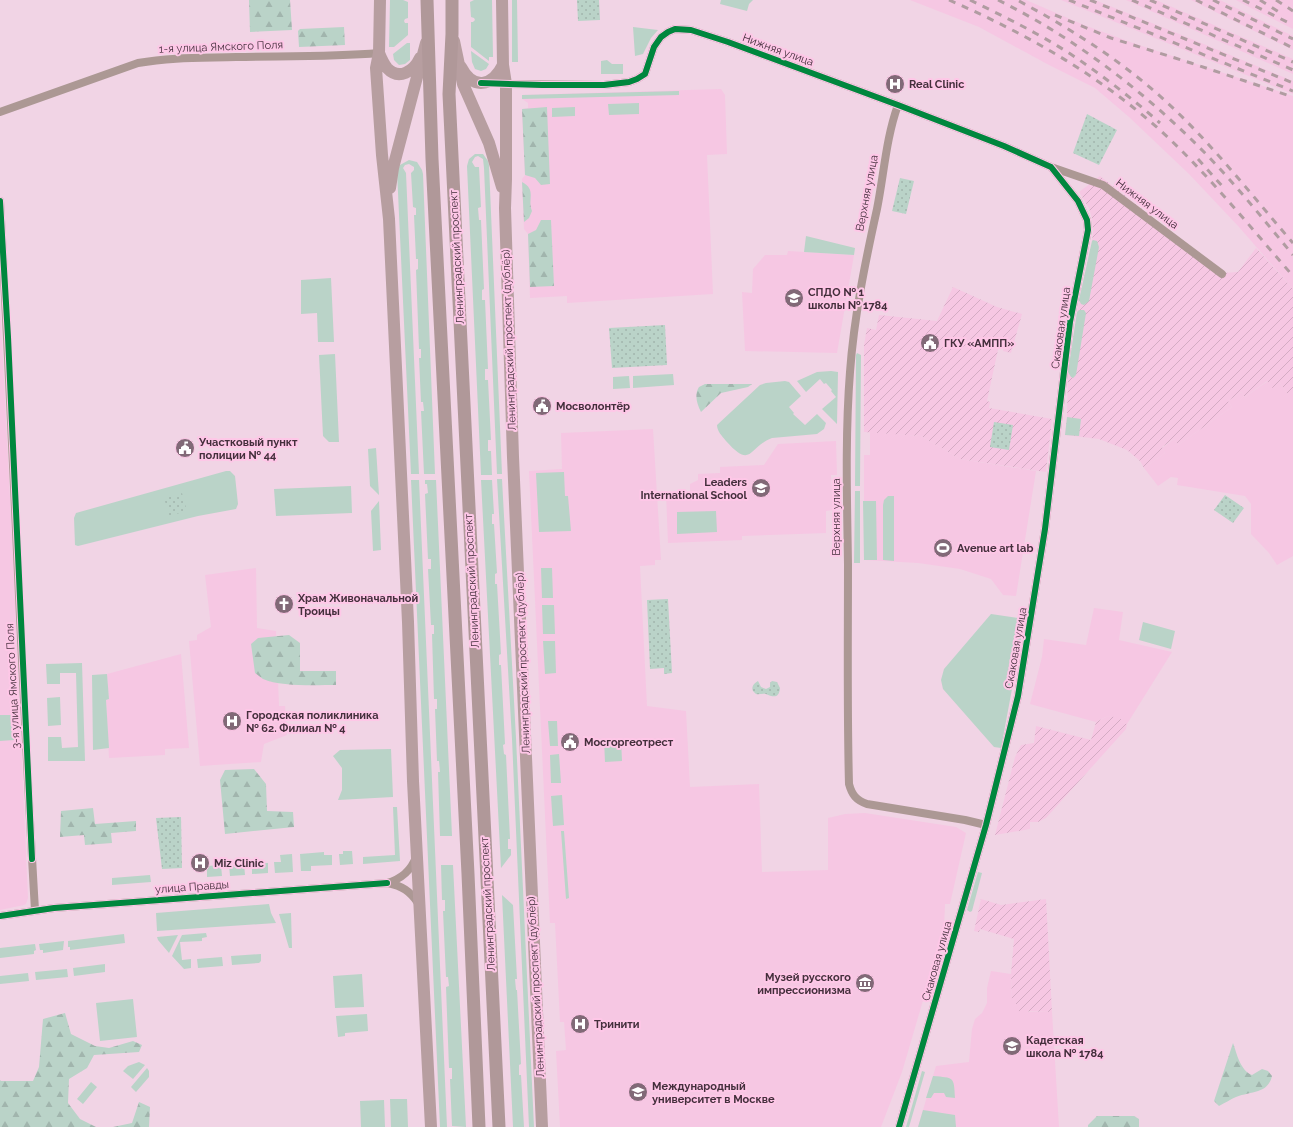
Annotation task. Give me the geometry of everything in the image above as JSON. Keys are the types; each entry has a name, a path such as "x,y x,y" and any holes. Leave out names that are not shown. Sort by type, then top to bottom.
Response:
{"main road":[{"path":"380,0 379,53 376,68 382,155 389,219 408,622 417,854 431,1127"},
{"name":"Ленинградский проспект","path":"427,0 432,159 468,874 479,1127"},
{"name":"Ленинградский проспект","path":"452,0 449,94 499,1127"},
{"name":"Ленинградский проспект (дублёр)","path":"502,0 503,65 506,84 505,200 514,457 542,1127"},
{"name":"Ленинградский проспект (дублёр)","path":"452,34 463,84 495,161 505,200"},
{"path":"389,219 393,168 425,48 427,35"},
{"path":"379,53 385,65 391,71 402,74 414,69 425,48"},
{"path":"457,56 468,78 474,82 506,84"},
{"path":"481,83 489,81 495,77 503,65"}],"street":[{"name":"Нижняя улица","path":"506,84 604,85 637,80 645,74 657,42 668,32 675,29 691,30 728,42 898,105 1004,146 1053,169 1103,185 1222,274"},
{"name":"1-я улица Ямского Поля","path":"0,112 138,64 155,60 379,53"},
{"name":"Верхняя улица","path":"898,105 890,130 877,209 868,245 856,320 850,371 847,434 847,664 849,784 854,797 867,804 965,820 986,825"},
{"name":"Скаковая улица","path":"899,1127 986,825 1018,696 1022,673 1045,529 1070,322 1088,230 1087,220 1081,206 1053,169"},
{"name":"3-я улица Ямского Поля","path":"0,201 8,337 34,910"},
{"name":"улица Правды","path":"0,916 34,910 387,883 395,881 406,873 411,867 417,854"},
{"name":"улица Правды","path":"387,883 408,890 420,906"}],"shaded area":[{"path":"910,0 1026,0 1084,25 1133,43 1293,96 1293,289 1239,227 1189,174 1129,117 1095,88 979,27"},
{"path":"1061,0 1095,0 1194,40 1293,81 1293,94"},
{"path":"1126,0 1156,0 1293,59 1293,74"},
{"path":"1191,0 1220,0 1293,36 1293,50"},
{"path":"1236,0 1293,0 1293,29 1251,8"},
{"path":"721,89 725,95 727,154 707,155 713,294 567,303 567,296 530,298 528,234 524,229 522,179 525,175 522,109 528,108 528,103 522,99 522,95"},
{"path":"1100,176 1224,273 1238,272 1256,248 1293,289 1293,395 1288,395 1280,383 1272,388 1267,381 1245,397 1241,392 1228,401 1232,407 1178,445 1174,439 1162,447 1165,453 1144,468 1140,461 1127,450 1099,439 1065,435 1068,372 1079,300 1092,242 1093,231 1089,208 1079,192"},
{"name":"СПДО № 1 школы № 1784","path":"788,251 854,255 837,353 745,351 742,292 752,293 753,269 765,255 787,255"},
{"path":"953,287 997,307 1022,314 1011,353 1003,351 1004,346 999,345 987,401 990,402 989,408 1052,419 1046,472 960,459 921,436 864,432 864,345 867,328 876,330 879,315 937,321"},
{"path":"0,303 28,898 26,904 24,905 0,910"},
{"path":"1268,381 1280,383 1288,395 1293,395 1293,556 1277,565 1269,553 1251,534 1251,504 1245,496 1177,485 1178,478 1171,477 1158,486 1144,468 1165,453 1162,448 1174,439 1178,445 1232,407 1228,401 1241,392 1245,397"},
{"path":"653,429 661,560 655,560 655,565 640,566 647,706 686,711 690,787 759,784 762,872 828,870 828,818 845,814 865,813 956,827 966,833 950,904 945,904 944,929 902,1072 881,1127 560,1127 556,1051 566,1050 564,1022 560,1022 555,923 550,923 529,471 562,469 561,433"},
{"path":"870,432 921,436 960,459 1036,471 1016,596 1003,595 991,579 960,569 918,563 864,560 864,455 870,455"},
{"name":"Leaders International School","path":"836,441 837,475 831,475 833,510 826,511 826,533 742,536 742,540 668,543 666,493 690,492 690,484 698,480 698,474 720,473 720,467 764,465 778,444"},
{"path":"256,568 257,628 276,631 279,706 285,706 287,735 264,744 261,762 200,766 189,641 197,640 197,635 211,627 205,575"},
{"path":"1094,608 1123,612 1119,640 1172,652 1127,724 1120,722 1121,719 1108,716 1096,722 1030,704 1042,657 1044,639 1086,645"},
{"path":"181,654 189,748 165,749 165,755 109,758 106,700 109,699 107,674"},
{"path":"1108,716 1121,718 1121,722 1127,724 1126,729 1046,818 1038,822 1030,822 1030,829 995,835 1015,757 1021,745 1034,743 1036,726 1091,740 1096,722"},
{"path":"981,899 1001,905 1046,899 1052,1012 1016,1011 1016,1003 1012,1001 1011,974 1014,939 980,929 979,932 974,931"},
{"name":"Кадетская школа № 1784","path":"991,971 1011,974 1012,1000 1029,1012 1052,1012 1059,1127 918,1127 936,1066 969,1062 972,1029 975,1019 982,1013 987,1003 987,988"}],"green space":[{"path":"249,0 290,0 292,30 250,32"},
{"path":"390,0 403,0 408,2 408,18 404,21 405,23 408,23 408,35 394,47 389,47"},
{"path":"474,0 492,0 493,57 489,57 489,61 471,47 471,22 475,20 471,17 470,2"},
{"path":"512,0 517,0 518,62 512,62"},
{"path":"577,0 599,0 600,20 578,21"},
{"path":"721,0 753,0 749,4 747,11 720,4"},
{"path":"344,27 345,45 299,47 298,31 300,29"},
{"path":"633,27 658,30 651,38 643,54 635,56"},
{"path":"407,43 410,43 410,60 405,64 399,65 394,60 393,54"},
{"path":"471,51 489,64 486,69 481,71 475,69 472,62"},
{"path":"607,60 612,64 623,64 623,74 601,74 601,61"},
{"path":"679,91 679,95 522,99 522,95"},
{"path":"639,103 639,114 609,115 608,104"},
{"path":"547,107 550,184 541,185 535,178 525,175 522,109"},
{"path":"575,107 575,116 552,117 552,108"},
{"path":"1087,114 1117,130 1099,165 1073,153"},
{"path":"475,154 483,154 489,165 502,474 497,474 483,159 478,156 475,157 472,162 475,167 479,167 481,207 478,208 479,220 481,220 484,289 482,290 482,300 485,300 488,369 485,369 485,380 488,380 491,440 488,440 488,451 491,451 492,475 481,475 467,166 469,159"},
{"path":"409,160 417,162 423,174 435,474 424,474 421,411 424,411 423,402 421,402 419,358 421,358 421,349 419,349 416,270 418,269 418,259 416,259 414,215 416,215 416,208 413,207 411,173 414,170 414,167 409,164 405,165 403,168 406,173 419,474 411,474 397,171 400,165"},
{"path":"900,178 914,181 906,214 892,211"},
{"path":"522,182 529,188 532,211 529,218 524,222"},
{"path":"541,220 551,220 554,286 530,287 528,234 536,230"},
{"path":"806,236 855,248 854,255 804,252"},
{"path":"1093,240 1097,241 1099,247 1089,301 1084,305 1081,304 1079,300"},
{"path":"331,278 334,342 318,342 317,313 301,314 301,280"},
{"path":"1079,310 1084,310 1086,313 1076,375 1073,378 1068,372 1077,312"},
{"path":"665,325 667,365 612,368 609,328"},
{"path":"857,353 861,355 860,486 855,486"},
{"path":"335,354 339,442 329,442 323,436 319,355"},
{"path":"817,372 838,372 837,424 822,409 836,397 826,383 824,384 820,379 806,392 797,381"},
{"path":"673,374 674,385 633,388 633,376"},
{"path":"629,376 630,388 613,389 613,377"},
{"path":"785,381 789,382 801,396 789,407 794,413 793,414 805,425 817,414 826,423 824,429 817,434 772,438 764,442 750,454 746,455 734,450 723,437 717,425 760,385"},
{"path":"705,384 752,384 748,387 721,393 701,412 696,396 699,387"},
{"path":"1067,417 1081,419 1079,436 1065,435"},
{"path":"994,422 1013,425 1009,450 990,447"},
{"path":"376,448 379,495 370,486 368,449"},
{"path":"230,471 235,476 238,504 236,509 198,516 78,546 75,545 74,518 76,513"},
{"path":"564,472 565,496 568,496 571,531 539,532 536,473"},
{"path":"497,479 502,479 516,738 534,1127 529,1127 512,739"},
{"path":"411,480 419,480 447,1127 440,1127"},
{"path":"425,480 436,480 452,836 440,836 438,772 440,772 439,761 437,761 435,709 437,709 437,699 434,699 432,634 434,634 434,625 431,625 428,569 431,569 431,559 428,559 425,494 428,493"},
{"path":"481,480 492,480 494,514 492,514 492,524 494,524 497,573 495,574 495,584 497,584 501,654 499,655 499,665 501,665 505,744 503,745 504,754 506,755 510,839 508,839 508,849 511,849 511,855 501,868"},
{"path":"351,486 352,513 276,516 274,489"},
{"path":"855,491 860,491 860,563 854,563"},
{"path":"182,493 187,511 169,516 164,498"},
{"path":"1225,495 1244,508 1233,523 1214,510"},
{"path":"888,496 894,496 894,561 883,560 883,505 884,500"},
{"path":"379,501 381,550 373,551 371,511"},
{"path":"863,501 876,501 877,560 864,560"},
{"path":"716,511 717,532 677,534 677,512"},
{"path":"541,568 552,568 553,598 542,598"},
{"path":"668,599 672,673 664,674 664,668 650,669 647,600"},
{"path":"542,605 554,605 555,634 543,634"},
{"path":"991,614 1025,619 1001,748 994,747 943,689 941,680 944,669"},
{"path":"1143,622 1175,631 1171,649 1139,640"},
{"path":"289,635 300,643 300,671 336,671 336,685 299,685 270,682 255,673 251,644 258,638"},
{"path":"543,641 555,641 556,673 545,674"},
{"path":"82,663 85,761 48,761 48,737 61,737 62,748 78,747 76,673 60,673 60,684 47,684 46,664"},
{"path":"107,674 109,699 106,700 109,748 93,750 92,675"},
{"path":"758,681 761,687 766,689 770,687 770,683 772,681 777,682 780,688 777,696 756,694 752,688"},
{"path":"60,697 61,725 48,726 47,698"},
{"path":"0,715 12,715 14,740 0,741"},
{"path":"548,721 557,721 558,746 550,746"},
{"path":"621,739 622,761 605,762 604,740"},
{"path":"391,749 393,797 338,800 342,790 342,768 333,756 340,750"},
{"path":"559,754 561,783 551,783 550,755"},
{"path":"254,769 266,784 267,811 293,812 294,827 225,834 220,780 225,770"},
{"path":"562,795 564,825 553,826 551,796"},
{"path":"393,807 397,807 400,861 363,864 363,857 395,855"},
{"path":"93,808 95,824 136,821 136,831 111,833 112,843 85,845 84,835 60,837 61,811"},
{"path":"181,817 182,868 162,869 156,818"},
{"path":"561,831 564,831 569,898 566,899"},
{"path":"343,851 352,851 353,864 340,865 339,854 343,854"},
{"path":"324,852 324,855 332,855 332,865 311,866 311,871 301,871 300,854"},
{"path":"292,854 293,872 275,873 274,862 281,862 280,855"},
{"path":"252,863 268,863 268,873 252,874"},
{"path":"244,864 245,875 230,876 229,865"},
{"path":"221,865 222,876 207,877 207,866"},
{"path":"441,865 453,865 466,1127 452,1126 450,1079 452,1079 452,1068 449,1068 446,987 449,986 448,977 446,977 443,911 445,911 445,900 442,900"},
{"path":"978,872 982,873 972,911 970,912 967,910"},
{"path":"150,875 151,882 112,885 112,878"},
{"path":"502,895 513,905 517,979 515,979 517,990 521,1064 519,1065 519,1075 521,1075 524,1127 513,1127"},
{"path":"269,904 271,913 276,923 157,931 156,913"},
{"path":"291,913 292,948 289,948 279,914"},
{"path":"206,933 207,937 202,938 202,941 180,942 182,960 191,959 191,968 184,969 172,956 182,935"},
{"path":"124,934 125,943 70,950 70,947 68,947 68,941"},
{"path":"178,935 169,953 157,937"},
{"path":"64,941 63,950 43,953 43,950 40,950 39,944"},
{"path":"35,944 36,950 34,951 34,954 0,958 0,948"},
{"path":"261,954 261,961 259,963 232,965 231,956"},
{"path":"222,957 223,966 198,968 197,959"},
{"path":"105,964 105,972 74,976 73,968"},
{"path":"67,969 68,977 36,980 35,972"},
{"path":"28,973 29,981 0,984 0,976"},
{"path":"362,974 364,1007 335,1008 333,976"},
{"path":"133,999 137,1037 100,1041 96,1003"},
{"path":"65,1013 71,1034 95,1046 109,1048 133,1041 142,1045 139,1052 94,1055 87,1068 69,1079 68,1103 80,1119 96,1127 0,1127 0,1080 33,1081 39,1067 43,1019"},
{"path":"367,1014 368,1031 345,1033 345,1036 338,1037 336,1016"},
{"path":"1233,1043 1242,1066 1248,1073 1252,1075 1262,1069 1268,1071 1272,1076 1270,1082 1263,1089 1236,1097 1219,1106 1214,1101"},
{"path":"139,1062 145,1065 133,1079 123,1071 128,1066"},
{"path":"147,1068 149,1071 149,1077 136,1092 131,1087"},
{"path":"922,1071 925,1072 909,1127 906,1127"},
{"path":"933,1076 945,1077 952,1080 955,1098 946,1097 944,1093 934,1093 931,1098 926,1098"},
{"path":"91,1082 97,1087 83,1104 77,1099"},
{"path":"390,1099 407,1099 408,1127 391,1127"},
{"path":"384,1100 385,1127 361,1127 360,1101"},
{"path":"139,1102 150,1107 149,1127 113,1127 132,1123"},
{"path":"923,1110 955,1115 956,1127 918,1127"},
{"path":"1097,1116 1134,1116 1139,1119 1139,1127 1088,1127 1088,1125"}],"railway":[{"path":"949,0 1033,41 1087,74 1137,111 1161,131 1196,165 1293,276"},
{"path":"970,0 1025,28 1065,51 1110,82 1160,123"},
{"path":"998,0 1053,30 1105,66 1154,105 1200,148 1248,200 1293,255"},
{"path":"1069,0 1293,91"},
{"path":"1090,0 1293,83"},
{"path":"1132,0 1293,70"},
{"path":"1150,0 1293,62"},
{"path":"1196,0 1293,48"},
{"path":"1213,0 1293,39"},
{"path":"1243,0 1293,25"},
{"path":"1260,0 1282,14"},
{"path":"1276,0 1293,11"},
{"path":"1019,1 1060,24 1120,63 1156,93 1205,141 1293,243"},
{"path":"1055,15 1111,38 1293,97"},
{"path":"1198,159 1223,187"}],"cycle path":[{"path":"481,83 604,85 629,82 645,74 654,47 661,37 675,29 691,30 728,42 898,105 1004,146 1051,167 1078,201 1087,220 1088,230 1070,322 1045,529 1018,696 986,825 899,1127"},
{"path":"0,201 8,337 32,859"},
{"path":"0,916 54,908 387,883"}],"place":[{"name":"Real Clinic","path":"895,84"},
{"name":"СПДО № 1 школы № 1784","path":"794,298"},
{"name":"ГКУ «АМПП»","path":"930,343"},
{"name":"Мосволонтёр","path":"542,406"},
{"name":"Участковый пункт полиции № 44","path":"185,448"},
{"name":"Leaders International School","path":"761,488"},
{"name":"Avenue art lab","path":"943,548"},
{"name":"Храм Живоначальной Троицы","path":"284,604"},
{"name":"Городская поликлиника № 62. Филиал № 4","path":"232,721"},
{"name":"Мосгоргеотрест","path":"570,742"},
{"name":"Miz Clinic","path":"200,863"},
{"name":"Музей русского импрессионизма","path":"865,983"},
{"name":"Тринити","path":"580,1024"},
{"name":"Кадетская школа № 1784","path":"1012,1046"},
{"name":"Международный университет в Москве","path":"638,1092"}]}
